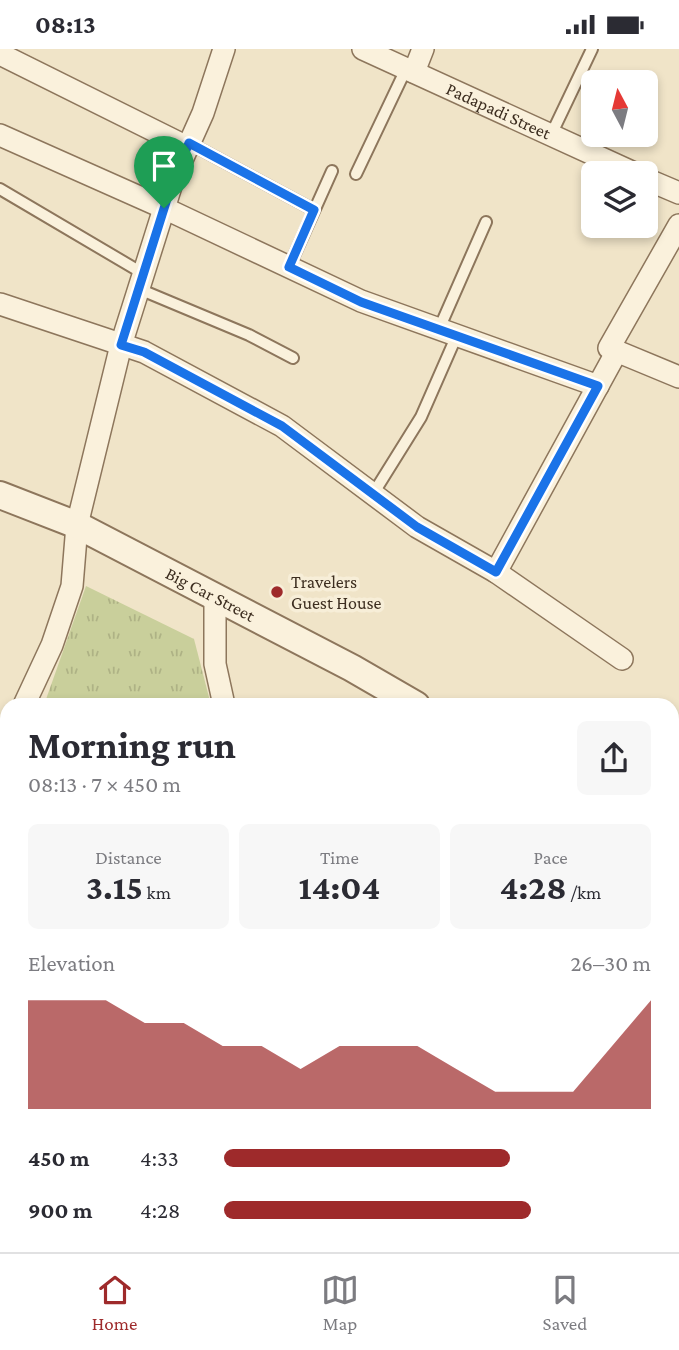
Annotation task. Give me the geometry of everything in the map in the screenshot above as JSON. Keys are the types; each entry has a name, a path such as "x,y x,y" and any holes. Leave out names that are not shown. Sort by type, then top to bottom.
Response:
{"street":[{"path":"27,698 52,645 72,586 77,525 121,345 173,180 203,113 224,49"},
{"name":"Padapadi Street","path":"363,49 608,161"},
{"path":"410,70 423,49"},
{"path":"0,54 188,145"},
{"path":"0,135 164,208 361,302 598,386"},
{"path":"658,184 679,194"},
{"path":"679,225 609,348 679,377"},
{"path":"0,304 144,352 282,426 417,527 496,572 622,659"},
{"path":"496,572 617,351"},
{"name":"Big Car Street","path":"0,495 77,525 352,668 404,698"},
{"path":"215,597 215,664 222,698"}],"lane":[{"path":"551,135 592,49"},
{"path":"356,174 410,70"},
{"path":"188,145 314,210"},
{"path":"289,267 332,171"},
{"path":"0,188 141,281 293,358"},
{"path":"373,494 421,417 486,222"}],"green space":[{"path":"86,586 194,639 209,698 46,698"}],"place":[{"name":"Travelers Guest House","path":"277,592"}],"route":[{"path":"189,143 314,210 289,267 361,302 598,386 496,572 417,527 282,426 144,352 121,345 164,208 189,143"}]}
